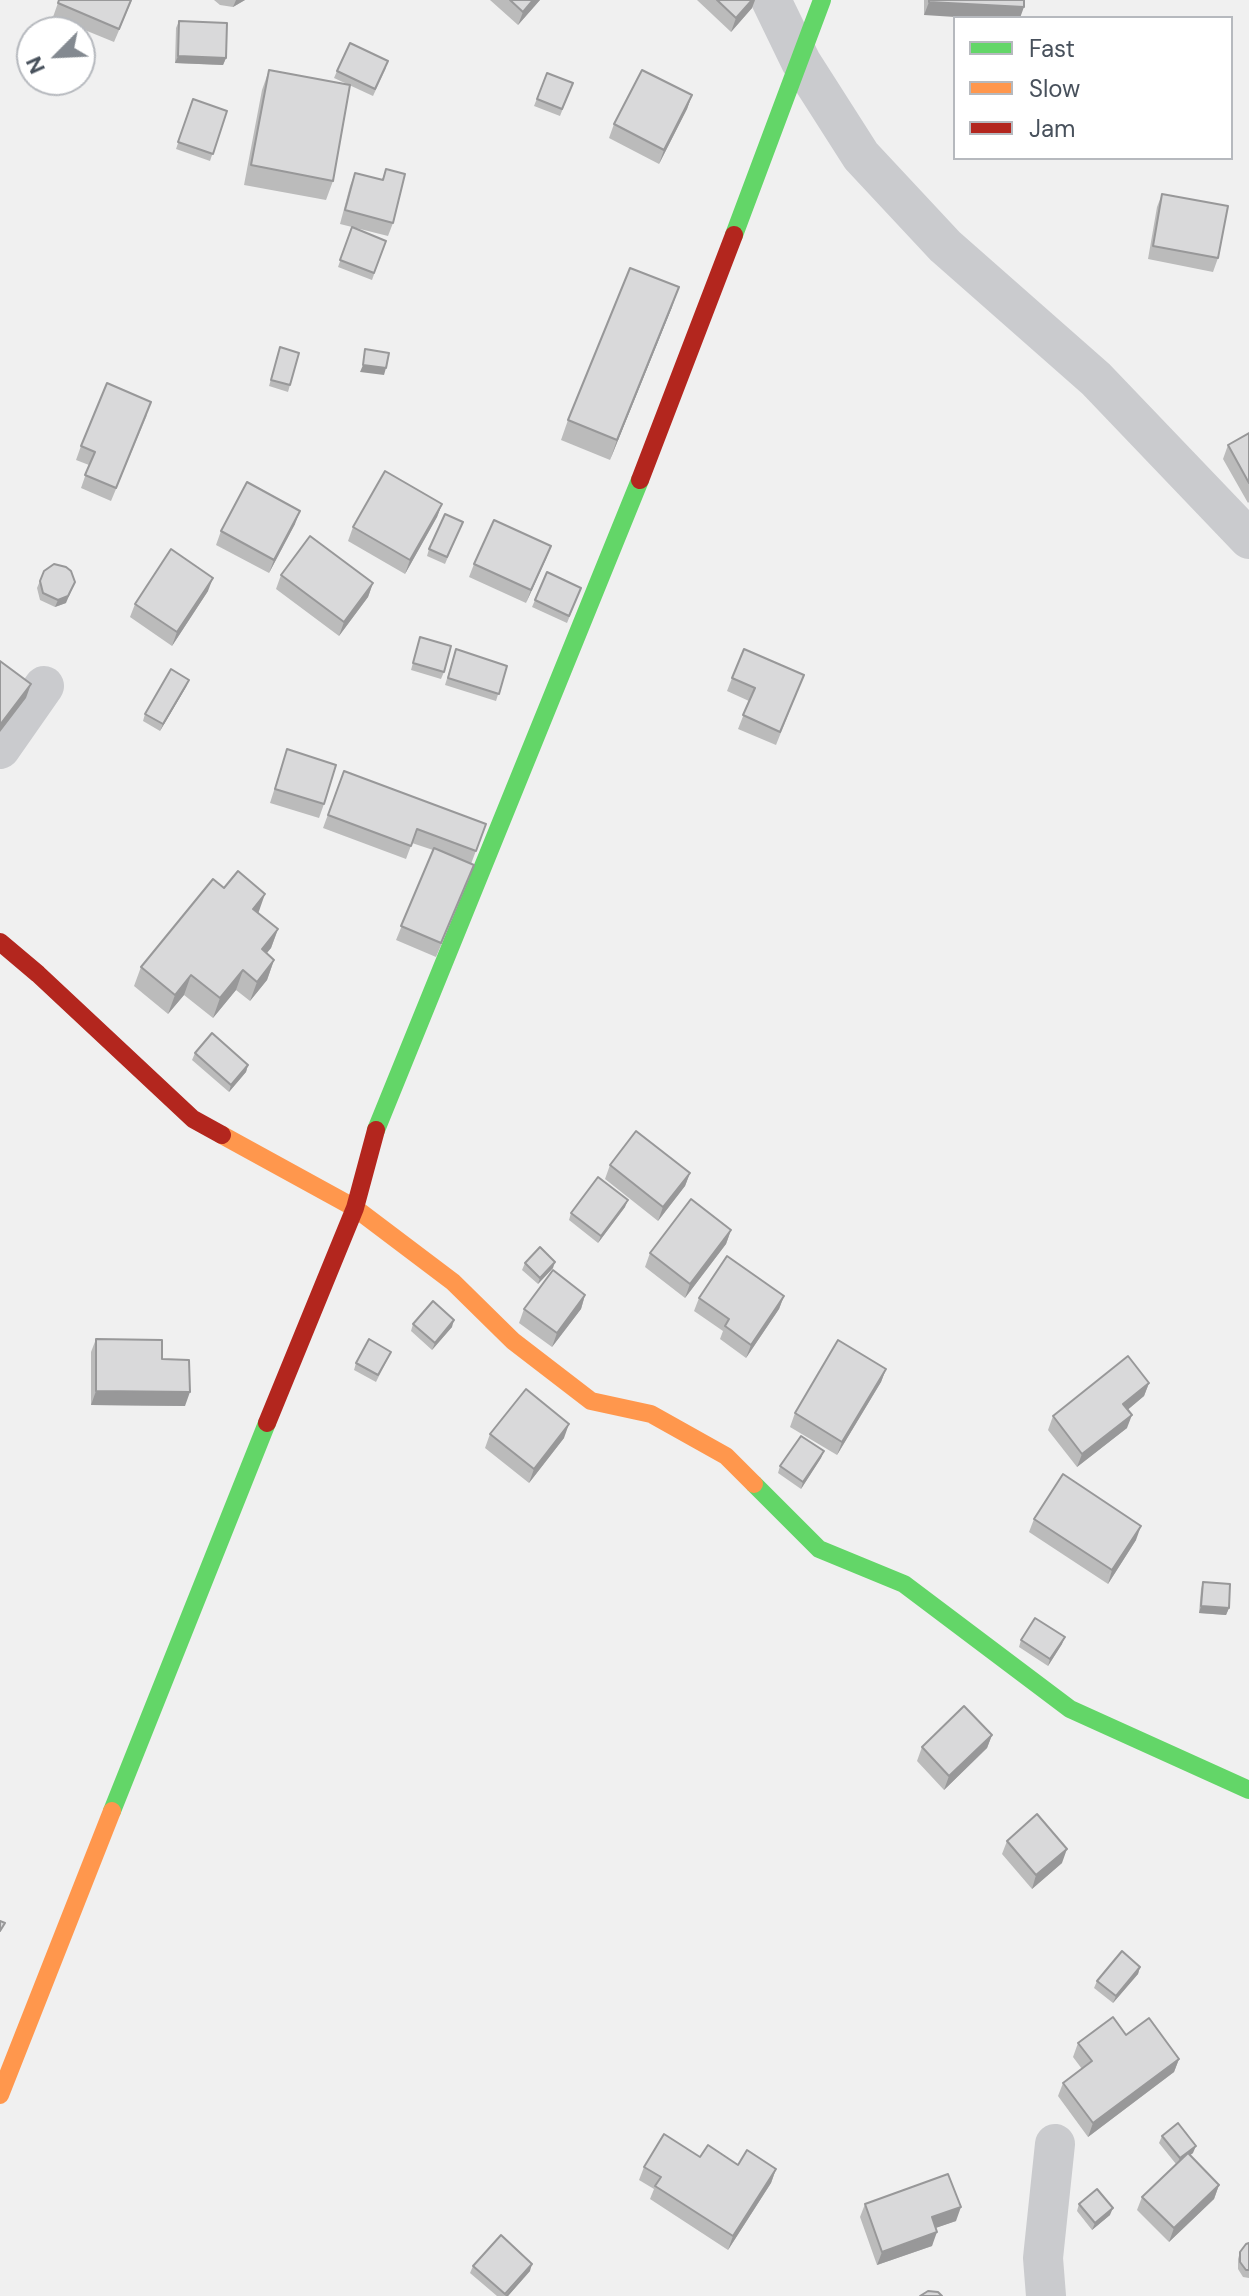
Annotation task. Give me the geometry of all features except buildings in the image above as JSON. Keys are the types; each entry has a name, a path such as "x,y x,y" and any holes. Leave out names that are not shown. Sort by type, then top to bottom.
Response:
{"street":[{"path":"771,0 801,62 861,156 945,246 1096,379 1249,539"},
{"path":"0,2095 197,1596 355,1208 373,1137 659,434 822,0"},
{"path":"0,749 44,686"},
{"path":"0,942 193,1119 355,1208 453,1282 513,1341 591,1401 651,1414 726,1456 819,1549 904,1584 1070,1709 1249,1790"},
{"path":"1046,2296 1043,2258 1055,2144"}],"traffic: fast":[{"path":"734,235 822,0"},
{"path":"376,1130 640,480"},
{"path":"112,1811 267,1423"},
{"path":"754,1484 819,1549 904,1584 1070,1709 1249,1790"}],"traffic: slow":[{"path":"222,1135 355,1208 453,1282 513,1341 591,1401 651,1414 726,1456 754,1484"},
{"path":"0,2095 112,1811"}],"traffic: jam":[{"path":"640,480 734,235"},
{"path":"0,942 193,1119 222,1135"},
{"path":"267,1423 355,1208 376,1130"}]}
